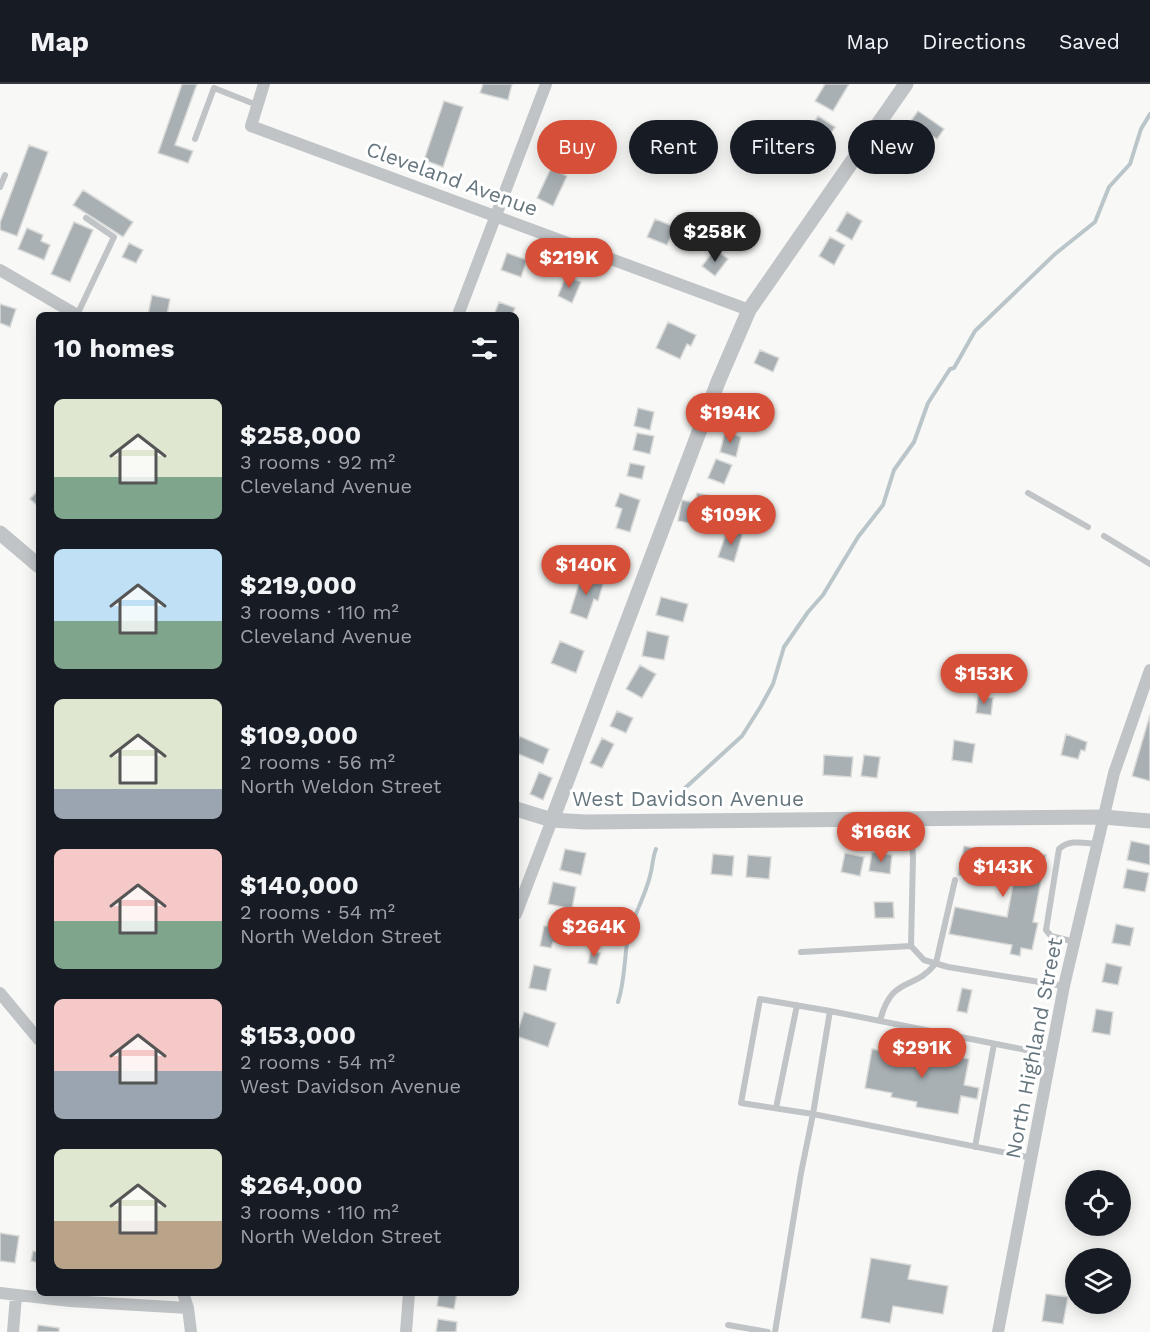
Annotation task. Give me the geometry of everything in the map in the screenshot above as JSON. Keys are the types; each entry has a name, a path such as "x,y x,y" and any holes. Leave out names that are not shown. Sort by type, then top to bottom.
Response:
{"street":[{"name":"Cleveland Avenue","path":"264,84 251,126 748,310"},
{"path":"459,312 546,84"},
{"path":"519,906 748,310 906,84"},
{"path":"0,270 72,312"},
{"path":"0,533 36,563"},
{"name":"North Highland Street","path":"998,1332 1064,986 1114,773 1150,670"},
{"name":"West Davidson Avenue","path":"519,810 552,820 585,822 1104,817 1150,821"},
{"path":"0,993 36,1036"},
{"path":"0,1293 188,1308"},
{"path":"13,1332 16,1296"},
{"path":"184,1296 188,1308 190,1332"},
{"path":"406,1332 409,1296"}],"lane":[{"path":"195,139 214,88 257,105"},
{"path":"0,187 5,175"},
{"path":"78,312 114,237 86,218"},
{"path":"1028,493 1088,526"},
{"path":"1104,536 1150,564"},
{"path":"910,818 913,867 911,946 924,960 1064,986"},
{"path":"1075,942 1050,936 1046,930 1059,849 1065,843 1072,842 1097,844"},
{"path":"880,1021 884,1003 891,993 899,986 931,970 936,963 955,880"},
{"path":"801,952 911,946"},
{"path":"1032,1158 813,1114 741,1102 760,999 1052,1055"},
{"path":"776,1108 797,1005"},
{"path":"775,1332 830,1011"},
{"path":"975,1147 994,1044"},
{"path":"728,1325 768,1332"}],"building":[{"path":"182,84 197,84 175,145 193,151 188,163 158,153"},
{"path":"483,84 512,84 508,100 480,93"},
{"path":"825,84 849,84 833,111 815,101"},
{"path":"444,101 463,107 443,167 424,160"},
{"path":"918,111 931,120 912,120"},
{"path":"935,123 944,129 937,139 935,138"},
{"path":"29,145 48,152 17,236 0,230 0,223"},
{"path":"548,174 567,176 553,206 537,198"},
{"path":"83,190 133,222 123,237 73,205"},
{"path":"847,212 862,221 852,240 836,231"},
{"path":"737,216 751,225 746,233 749,235 743,244 725,232"},
{"path":"655,219 675,227 667,245 647,237"},
{"path":"74,222 93,230 70,282 51,274"},
{"path":"27,228 43,235 41,241 50,245 44,260 18,249"},
{"path":"830,237 845,245 834,265 819,256"},
{"path":"129,243 143,250 136,263 122,257"},
{"path":"715,249 728,259 715,276 702,266"},
{"path":"507,253 527,260 521,277 501,270"},
{"path":"566,276 581,282 572,303 558,296"},
{"path":"152,295 170,299 168,312 149,312"},
{"path":"499,302 515,308 513,312 495,312"},
{"path":"0,304 16,309 10,327 0,323"},
{"path":"668,322 696,335 691,346 687,344 680,359 656,348"},
{"path":"760,350 779,358 773,372 754,363"},
{"path":"638,408 654,412 650,430 634,426"},
{"path":"725,432 741,437 736,457 720,452"},
{"path":"637,433 654,436 650,454 633,450"},
{"path":"716,459 732,465 724,484 708,478"},
{"path":"630,463 645,466 642,479 627,476"},
{"path":"36,492 36,504 30,499"},
{"path":"620,493 640,500 630,532 616,528 622,509 615,506"},
{"path":"697,493 711,496 704,526 678,521 682,500 695,503"},
{"path":"736,529 743,532 734,562 718,557 726,534 733,536"},
{"path":"582,574 604,581 598,601 594,599 587,619 570,613"},
{"path":"661,597 688,604 683,622 656,615"},
{"path":"647,631 669,636 664,660 642,656"},
{"path":"560,641 584,651 576,673 551,663"},
{"path":"640,665 656,674 642,698 626,689"},
{"path":"978,696 993,698 991,715 976,713"},
{"path":"617,711 633,718 626,733 610,726"},
{"path":"1150,715 1150,781 1132,776"},
{"path":"1066,734 1087,742 1085,751 1081,750 1078,759 1061,755"},
{"path":"519,736 549,749 543,764 519,754"},
{"path":"602,738 614,744 602,768 590,763"},
{"path":"954,740 975,744 972,763 952,760"},
{"path":"824,755 853,757 851,777 823,775"},
{"path":"864,755 880,757 877,778 861,776"},
{"path":"539,772 552,778 543,800 530,794"},
{"path":"1131,841 1150,845 1150,865 1127,860"},
{"path":"964,846 1018,857 1020,850 1046,855 1033,922 1038,923 1032,950 1021,948 1020,956 1010,954 1012,945 949,934 955,907 1007,917 1013,885 958,875"},
{"path":"565,849 586,853 581,875 560,870"},
{"path":"872,852 892,855 890,874 869,871"},
{"path":"845,853 864,857 860,876 841,872"},
{"path":"713,854 734,856 732,876 711,874"},
{"path":"748,855 771,857 769,879 746,877"},
{"path":"1127,869 1149,873 1145,892 1123,888"},
{"path":"553,882 576,887 572,909 548,904"},
{"path":"874,902 893,902 894,918 875,918"},
{"path":"549,920 571,925 567,945 553,942 551,948 540,946 544,926 547,926"},
{"path":"1116,924 1134,928 1130,946 1112,943"},
{"path":"591,951 600,953 597,965 588,963"},
{"path":"1106,963 1122,967 1118,985 1102,982"},
{"path":"534,965 551,969 546,991 529,988"},
{"path":"962,988 972,990 967,1013 957,1011"},
{"path":"1096,1009 1113,1012 1110,1035 1092,1032"},
{"path":"524,1012 556,1023 548,1047 519,1037 519,1027"},
{"path":"923,1041 932,1043 930,1052 969,1059 964,1085 979,1088 977,1099 961,1096 958,1114 916,1107 917,1102 891,1097 892,1093 865,1088 872,1049 920,1058"},
{"path":"0,1233 19,1236 15,1263 0,1261"},
{"path":"33,1251 36,1252 36,1262 31,1261"},
{"path":"871,1258 911,1265 908,1279 948,1286 943,1314 893,1306 890,1323 861,1318"},
{"path":"1046,1294 1065,1297 1063,1324 1042,1321"},
{"path":"439,1296 456,1296 454,1309 437,1306"},
{"path":"438,1319 457,1322 456,1332 436,1332"},
{"path":"38,1325 59,1328 59,1332 37,1332"}],"waterway":[{"path":"684,789 742,736 773,684 784,647 808,612 823,595 858,537 883,505 894,470 914,442 928,403 950,369 954,368 975,331 1055,254 1095,222 1109,187 1130,164 1141,129 1150,114"},
{"path":"618,1002 628,937 648,884 656,849"}]}
